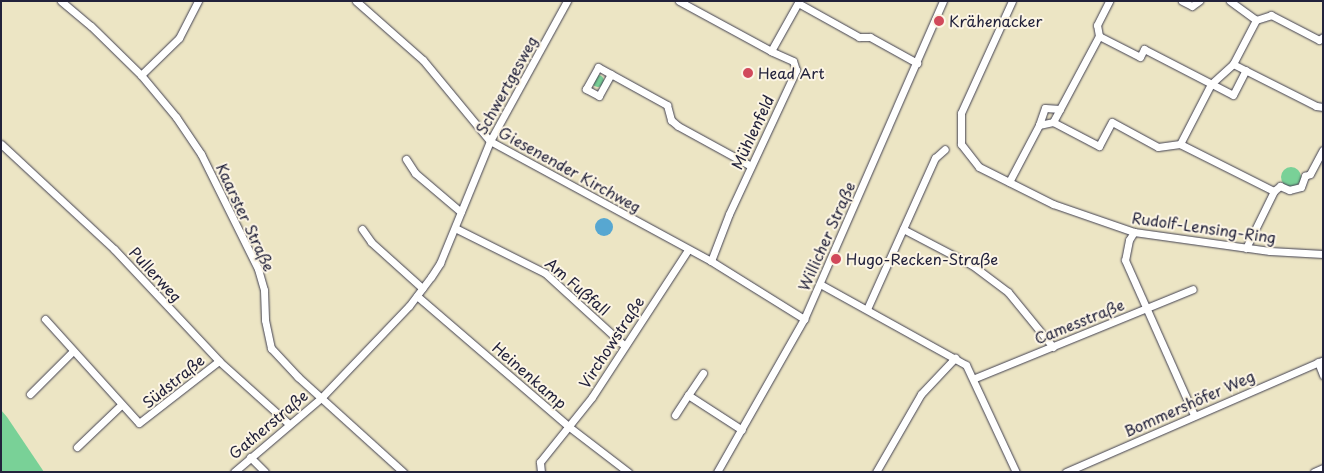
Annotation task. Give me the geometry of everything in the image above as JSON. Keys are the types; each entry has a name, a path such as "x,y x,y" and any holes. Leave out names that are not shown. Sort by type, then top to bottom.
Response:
{"street":[{"name":"Kaarster Straße","path":"61,1 92,26 141,75 176,117 201,154 246,244 264,290 265,320 271,348 321,398 403,472"},
{"path":"141,75 179,38 198,1"},
{"name":"Giesenender Kirchweg","path":"356,1 423,60 490,141 711,261 804,319"},
{"name":"Schwertgesweg","path":"321,398 417,296 440,263 490,141 567,1"},
{"name":"Mühlenfeld","path":"679,1 793,61 796,70 751,166 711,261"},
{"name":"Willicher Straße","path":"717,472 804,319 943,1"},
{"name":"Rudolf-Lensing-Ring","path":"1012,1 960,113 958,125 961,144 967,156 979,167 1053,204 1134,232 1246,248 1323,254"},
{"path":"1053,122 1099,36 1097,25 1110,1"},
{"path":"1182,1 1192,6 1199,1"},
{"path":"1230,1 1253,16 1271,15 1319,40 1323,37"},
{"path":"771,51 799,2 859,37 870,37 917,63"},
{"path":"1180,144 1211,84 1233,64 1253,16"},
{"path":"1099,36 1140,57 1144,49 1233,95 1246,70"},
{"path":"1233,64 1323,107"},
{"path":"611,74 667,105 671,120 678,126 751,166"},
{"path":"1010,182 1040,125 1045,108 1060,109"},
{"path":"1040,125 1053,122 1099,146 1112,122 1158,147 1180,144 1274,191"},
{"name":"Pullerweg","path":"1,144 114,249 219,361 290,424"},
{"path":"867,309 936,158 945,149"},
{"path":"1246,248 1274,191 1280,186 1289,190 1301,187 1305,176 1310,174 1323,150"},
{"path":"406,159 415,173 461,212"},
{"name":"Am Fußfall","path":"455,228 545,273 624,346"},
{"path":"362,229 371,242 422,288"},
{"path":"903,229 972,265 996,283 1025,310 1053,346"},
{"path":"1134,232 1129,240 1125,260 1194,415"},
{"name":"Virchowstraße","path":"541,472 540,462 568,426 624,346 688,250"},
{"path":"820,284 966,365 975,378 1016,472"},
{"name":"Camesstraße","path":"975,378 1193,289"},
{"name":"Heinenkamp","path":"417,296 568,426 628,472"},
{"name":"Südstraße","path":"45,319 121,405 140,423 147,420 219,361"},
{"path":"30,394 73,351"},
{"path":"876,472 921,394 955,358"},
{"path":"1320,361 1323,375"},
{"name":"Bommershöfer Weg","path":"1066,472 1320,361"},
{"path":"675,416 702,373"},
{"path":"688,395 742,430"},
{"name":"Gatherstraße","path":"234,472 321,398"},
{"name":"Südstraße","path":"77,448 121,405"},
{"path":"250,457 264,472"},
{"path":"1314,472 1323,468"}],"green space":[{"path":"598,75 604,81 598,87 592,81"},
{"path":"1291,167 1298,170 1301,177 1298,184 1291,187 1284,184 1281,177 1284,170"},
{"path":"1,410 7,417 44,472 1,472"}],"water":[{"path":"600,218 608,218 613,223 611,234 600,236 595,231 595,223"}],"place":[{"name":"Krähenacker","path":"939,21"},
{"name":"Head Art","path":"748,73"},
{"name":"Hugo-Recken-Straße","path":"836,259"}]}
